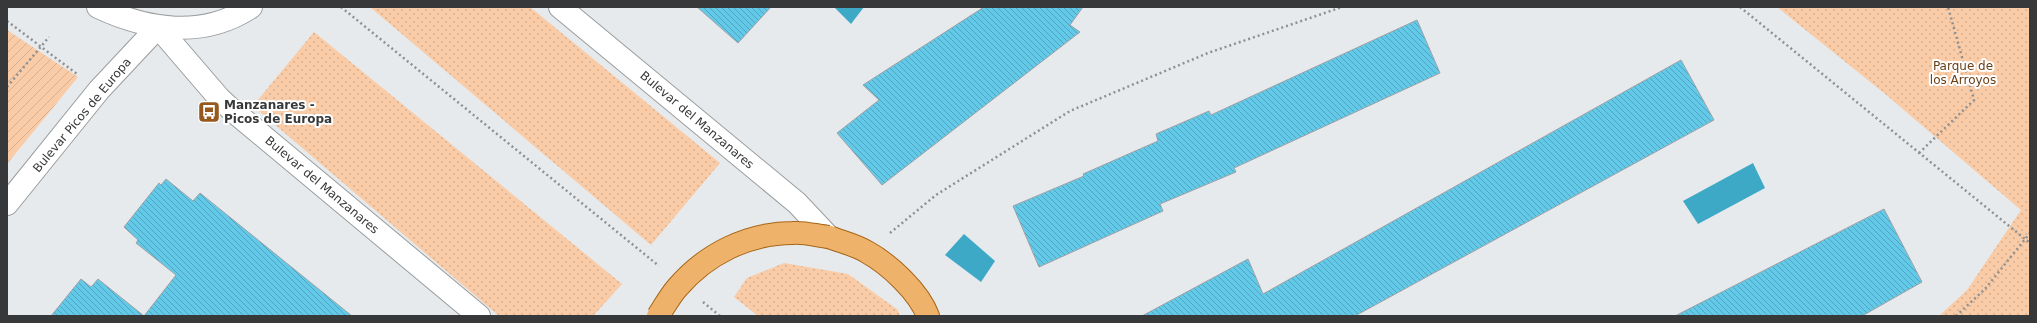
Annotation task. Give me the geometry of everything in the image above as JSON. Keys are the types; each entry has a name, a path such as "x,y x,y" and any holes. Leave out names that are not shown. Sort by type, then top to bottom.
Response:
{"main road":[{"path":"658,316 676,288 697,268 733,245 768,235 794,233 829,238 867,252 900,277 929,314"}],"street":[{"path":"98,7 127,20 158,27 188,28 218,22 251,7"},
{"name":"Bulevar del Manzanares","path":"560,7 797,202 829,238"},
{"name":"Bulevar Picos de Europa","path":"7,204 99,90 158,27"},
{"name":"Bulevar del Manzanares","path":"158,27 219,98 233,111 479,316"}],"path":[{"path":"341,7 665,271"},
{"path":"867,252 936,195 1070,111 1208,53 1342,7"},
{"path":"1740,7 2030,244"},
{"path":"1920,153 1974,100 1948,7"},
{"path":"7,21 99,90"},
{"path":"7,87 49,37"},
{"path":"1956,316 1985,289 2030,233"},
{"path":"702,301 720,316"}],"green space":[{"path":"370,7 530,7 720,163 651,245"},
{"name":"Parque de los Arroyos","path":"1777,7 2030,7 2030,316 1939,316 1967,290 2021,210 1884,93"},
{"path":"7,30 78,77 7,164"},
{"path":"314,32 622,284 593,316 499,316 253,106"},
{"path":"784,263 848,274 898,310 900,316 758,316 734,297 747,278"}],"water":[{"path":"834,7 864,7 851,24"},
{"path":"1753,163 1765,188 1698,224 1683,201"},
{"path":"964,234 995,261 981,282 945,255"}],"building":[{"path":"697,7 771,7 738,43"},
{"path":"984,7 1083,7 1070,25 1080,32 882,185 837,133 879,100 863,85"},
{"path":"1417,20 1440,73 1234,168 1236,172 1160,204 1163,211 1039,267 1013,206 1084,176 1083,174 1158,141 1156,134 1209,111 1211,115"},
{"path":"1681,60 1714,120 1355,316 1142,316 1248,259 1263,294"},
{"path":"166,179 193,201 200,193 352,316 144,316 176,275 136,243 138,240 124,227 159,183 161,185"},
{"path":"1884,209 1922,282 1862,316 1675,316"},
{"path":"81,279 91,287 98,279 144,316 51,316"}],"place":[{"name":"Manzanares - Picos de Europa","path":"209,112"}]}
